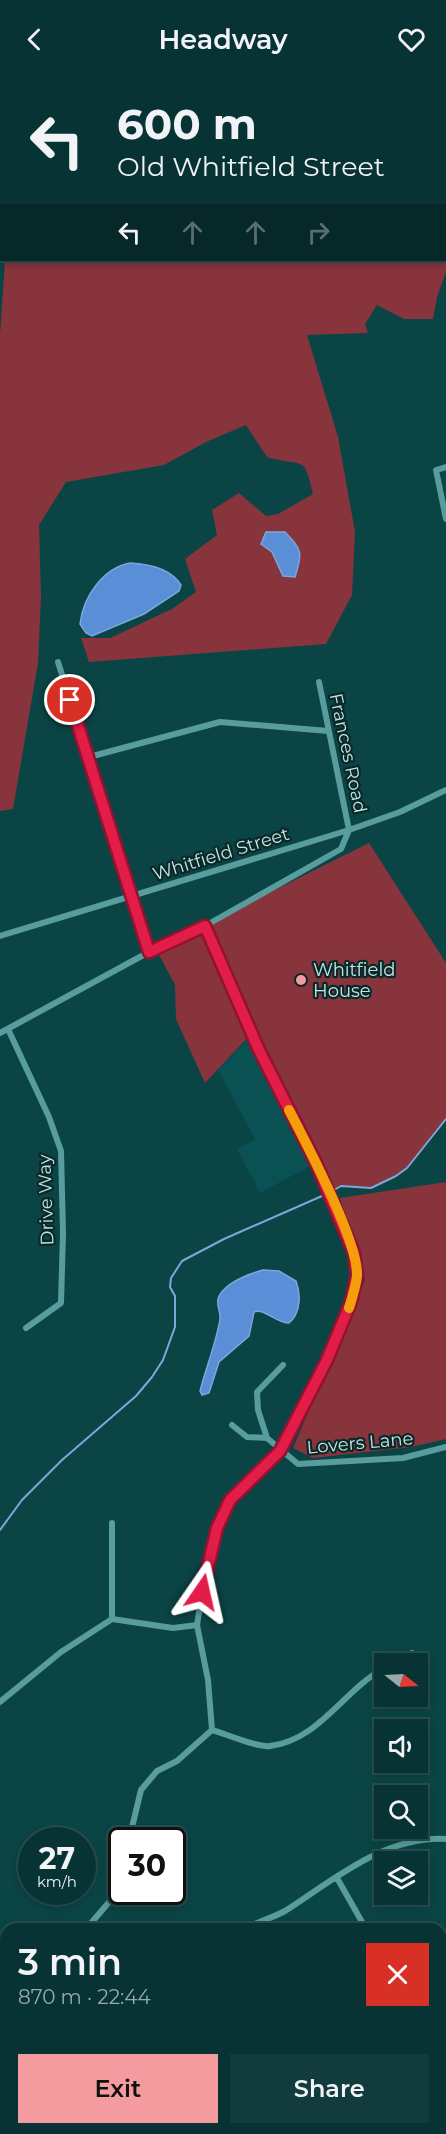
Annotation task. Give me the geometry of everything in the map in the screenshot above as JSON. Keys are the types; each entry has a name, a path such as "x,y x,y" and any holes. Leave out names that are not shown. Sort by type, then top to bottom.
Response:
{"street":[{"path":"446,467 436,470 446,519"},
{"path":"58,662 149,952"},
{"name":"Frances Road","path":"319,682 349,830"},
{"path":"89,757 220,722 328,731"},
{"name":"Whitfield Street","path":"0,936 349,830 400,812 446,790"},
{"path":"0,1033 149,952 205,926 333,854 341,849 349,830"},
{"path":"205,926 259,1050 316,1163 354,1253 357,1275 351,1302 327,1360 280,1451 230,1500 212,1547 197,1624 208,1680 212,1730"},
{"name":"Drive Way","path":"9,1029 50,1117 63,1164 61,1302 26,1328"},
{"path":"232,1425 248,1437 267,1438 258,1410 257,1392 283,1365"},
{"name":"Lovers Lane","path":"267,1438 298,1464 403,1458 446,1447"},
{"path":"112,1523 112,1619"},
{"path":"0,1702 62,1652 112,1619 173,1628 197,1624"},
{"path":"212,1730 269,1747 310,1732 364,1679 374,1674"},
{"path":"132,1827 141,1790 157,1770 177,1761 212,1730"},
{"path":"257,1923 283,1912 384,1849 421,1838 446,1839"},
{"path":"337,1878 363,1923"},
{"path":"91,1923 108,1903"}],"shaded area":[{"path":"5,261 446,261 446,272 437,297 433,319 404,319 377,305 365,324 368,333 307,335 338,437 355,532 352,595 326,644 89,662 81,638 110,638 172,609 196,592 185,559 217,535 212,510 239,493 266,516 278,514 313,494 304,467 295,462 267,457 246,425 206,442 164,465 66,482 39,525 41,597 38,663 13,809 0,811 0,335","holes":["266,532 285,532 276,560 272,552 262,544"]},
{"path":"369,843 446,963 446,1119 407,1168 396,1176 371,1188 341,1186 329,1192 251,1034 205,1083 176,1019 175,985 156,949"},
{"path":"252,1034 316,1163 260,1193 237,1149 255,1139 218,1070"},
{"path":"446,1182 446,1439 411,1447 313,1458 293,1448 365,1280 340,1198"}],"water":[{"path":"266,532 285,532 295,543 300,557 295,577 283,576 272,552 261,544"},
{"path":"130,563 152,566 166,571 181,585 179,591 144,614 92,636 86,633 80,624 90,594 103,577 120,566"},
{"path":"263,1270 279,1271 296,1281 299,1297 296,1314 289,1323 262,1312 254,1312 249,1336 219,1362 209,1393 202,1395 200,1391 220,1319 219,1296 233,1283"}],"waterway":[{"path":"334,1190 341,1186 371,1188 396,1176 407,1168 446,1119"},
{"path":"0,1530 22,1500 62,1460 136,1396 152,1377 163,1360 175,1327 175,1296 170,1287 171,1278 182,1261 224,1239 322,1196"}],"slow traffic":[{"path":"289,1110 316,1163 354,1253 357,1275 349,1308"}],"place":[{"name":"Whitfield House","path":"301,980"}],"route":[{"path":"70,700 149,952 205,926 259,1050 316,1163 354,1253 357,1275 351,1302 327,1360 280,1451 230,1500 217,1528 202,1592"}]}
